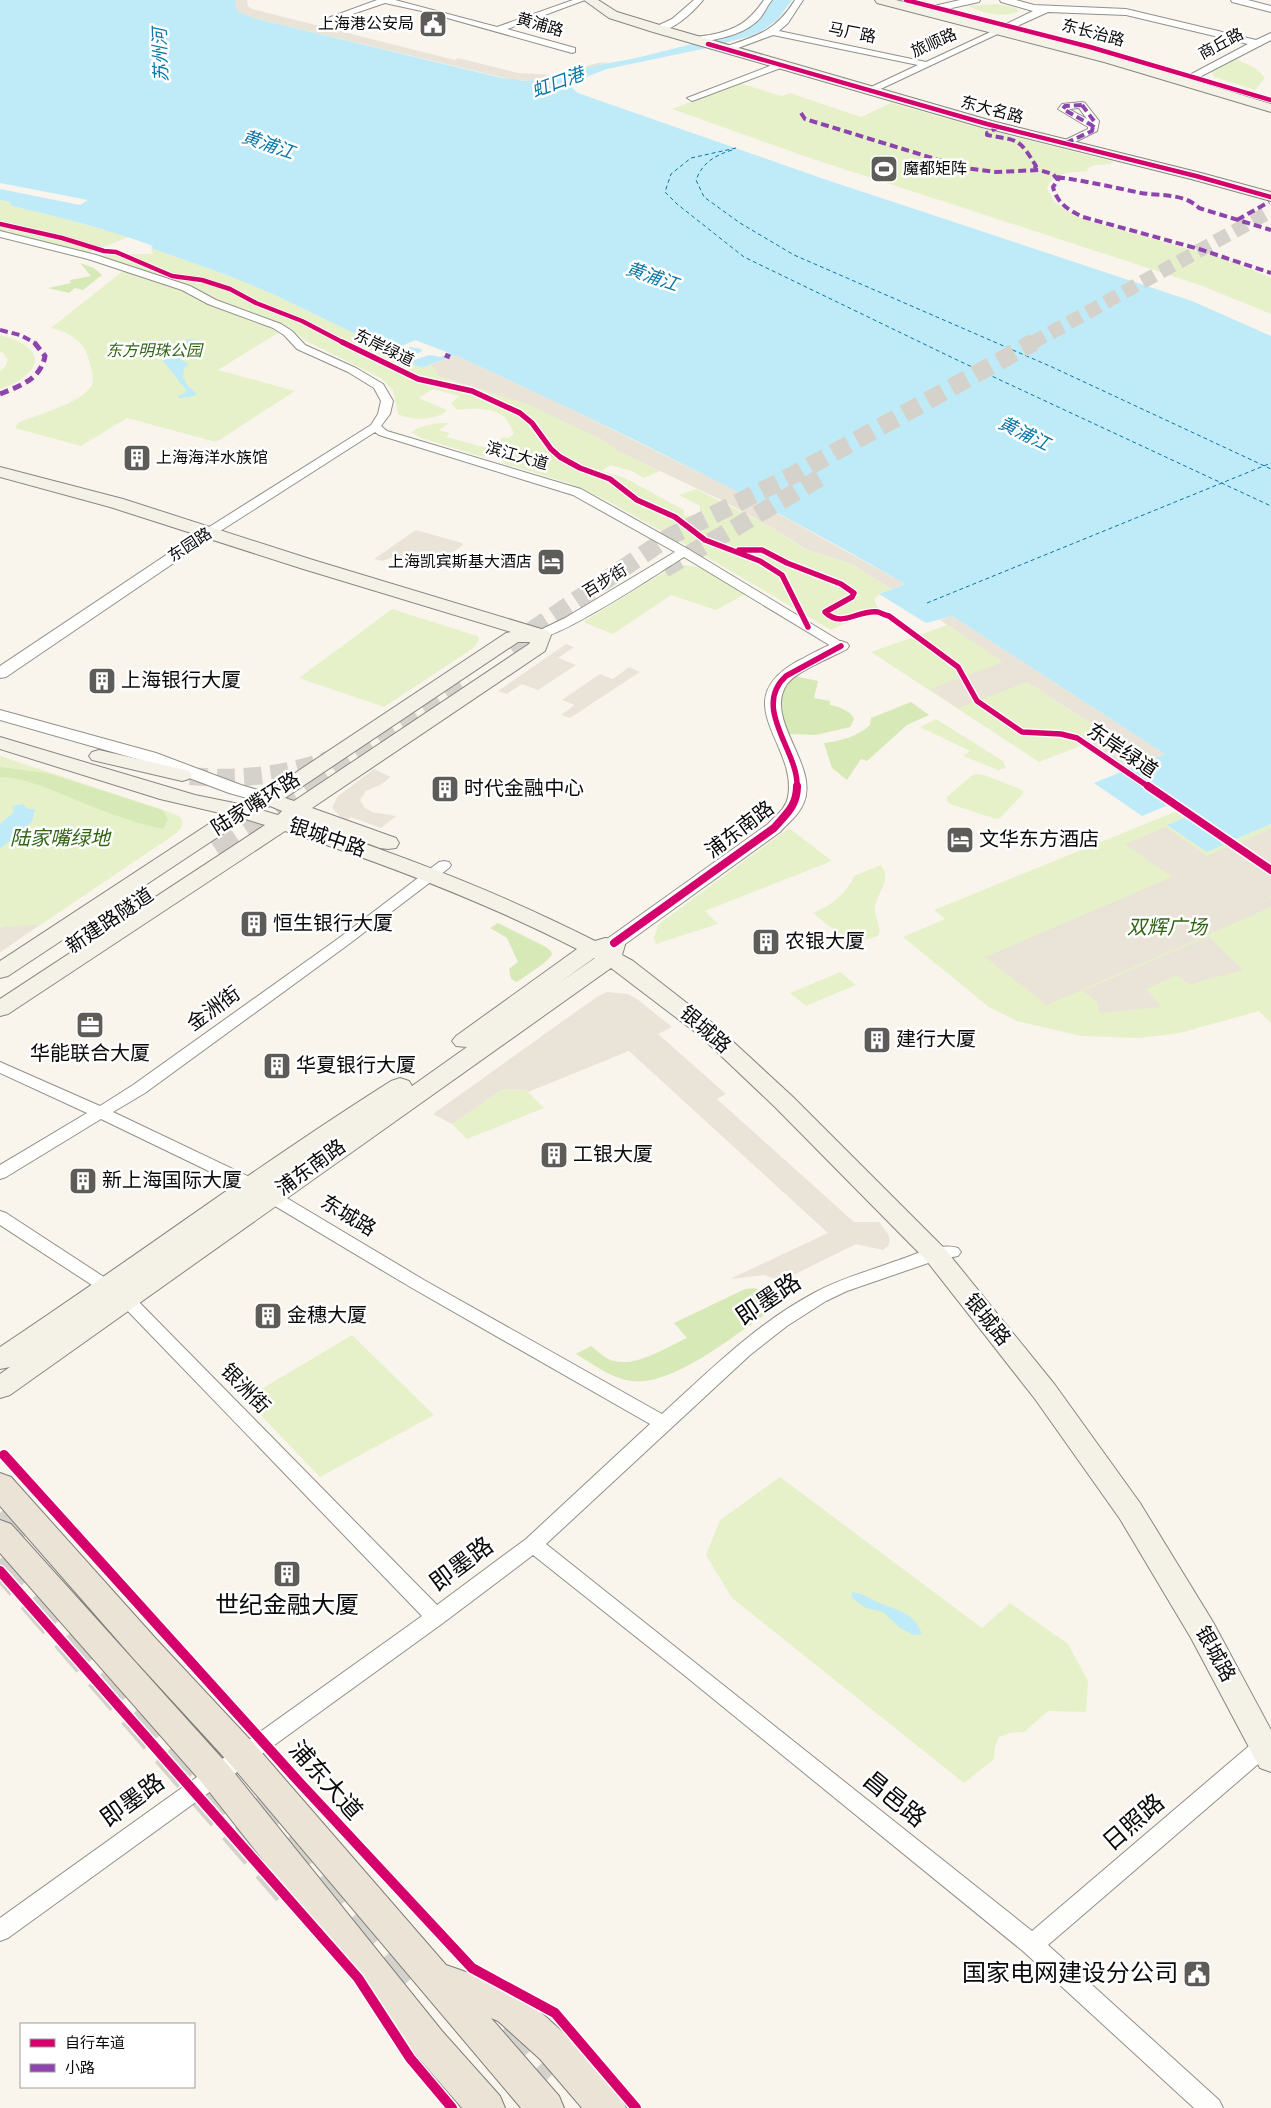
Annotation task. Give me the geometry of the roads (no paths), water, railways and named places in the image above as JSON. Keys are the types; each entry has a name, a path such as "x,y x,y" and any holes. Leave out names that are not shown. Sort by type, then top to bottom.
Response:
{"main road":[{"name":"东大名路","path":"590,0 613,15 658,29 1064,144 1196,176 1271,197"},
{"name":"东长治路","path":"881,0 1007,28"},
{"name":"东长治路","path":"906,0 1271,100"},
{"name":"东长治路","path":"1191,78 1271,108"},
{"path":"0,472 83,492 205,535 513,637 540,641"},
{"path":"0,480 205,535 540,641"},
{"name":"陆家嘴环路","path":"1,987 242,811 269,799 513,637"},
{"name":"陆家嘴环路","path":"1,987 92,950 290,816 540,641"},
{"name":"银城中路","path":"0,727 29,743 191,801 242,811 290,816 438,870 517,911 606,950"},
{"path":"0,744 29,743 182,775"},
{"name":"银城中路","path":"269,799 290,816"},
{"name":"新建路隧道","path":"1,987 216,850"},
{"name":"浦东南路","path":"0,1388 118,1294 263,1192 333,1130 426,1069 512,1005 606,950"},
{"name":"银城路","path":"606,950 707,1030 944,1253 1130,1511 1269,1743"},
{"name":"浦东南路","path":"0,1360 118,1294"},
{"name":"浦东大道","path":"0,1485 145,1649 429,2043 486,2108"},
{"name":"浦东大道","path":"0,1532 230,1765 433,1977 549,2091 583,2108"},
{"path":"433,1977 473,1991 511,2009 553,2047 607,2108"}],"street":[{"path":"332,18 384,0"},
{"name":"黄浦路","path":"384,0 499,29 572,50"},
{"path":"499,29 581,0"},
{"path":"658,29 675,21 699,0"},
{"path":"710,44 718,36 747,24 757,17 768,0"},
{"path":"710,44 773,32 790,17 799,0"},
{"name":"东长治路","path":"938,8 976,0"},
{"path":"1005,0 1024,6 1047,9 1126,12 1257,43"},
{"name":"旅顺路","path":"872,90 1063,0"},
{"path":"1236,0 1271,10"},
{"name":"马厂路","path":"773,32 925,64"},
{"name":"商丘路","path":"1191,78 1271,36"},
{"path":"692,98 783,64"},
{"path":"1064,144 1092,131 1094,126"},
{"path":"0,234 92,258 177,285 218,304 277,326 302,347 352,370 379,386 387,402 384,414 376,427"},
{"name":"东园路","path":"2,672 205,535 376,427"},
{"name":"滨江大道","path":"376,427 383,433 396,438 577,492 684,552 841,646"},
{"name":"百步街","path":"540,641 684,552"},
{"name":"浦东南路","path":"606,950 774,828 789,813 797,798 797,782 789,752 772,707 772,698 781,681 791,673 841,646"},
{"path":"0,715 150,757 235,789 269,799"},
{"path":"0,722 16,728 29,743"},
{"name":"金洲街","path":"0,1173 102,1113 222,1030 438,870"},
{"name":"东城路","path":"0,1067 102,1113 263,1192 418,1284 663,1423"},
{"name":"银洲街","path":"0,1217 118,1294 436,1617"},
{"name":"即墨路","path":"0,1931 436,1617 533,1544 743,1350 781,1322 820,1297 864,1277 944,1253"},
{"name":"昌邑路","path":"533,1544 691,1669 1032,1945 1211,2108"},
{"name":"日照路","path":"1032,1945 1269,1743"}],"water":[{"path":"0,0 235,0 237,11 253,18 502,78 524,81 553,79 593,66 636,58 712,39 752,25 761,17 772,0 792,0 778,19 762,31 750,36 707,48 607,69 578,80 573,85 573,89 578,93 821,178 1192,301 1271,336 1271,824 1207,852 1167,825 1195,813 1178,801 1142,816 1094,783 1165,754 952,616 926,623 879,594 905,584 795,522 569,408 455,355 422,368 373,347 375,344 372,342 275,295 232,277 151,248 153,246 136,240 12,206 10,202 0,200"},
{"path":"190,339 200,341 188,345 179,352 180,359 189,364 184,368 183,377 188,386 197,394 191,397 178,398 186,390 163,361 167,353 174,347"},
{"path":"23,804 28,809 35,809 32,822 0,849 0,824 14,812 12,806"},
{"path":"852,1592 864,1595 911,1617 922,1634 913,1635 900,1628 883,1612 866,1608 852,1598"}],"tunnel":[{"path":"1032,343 1271,211"},
{"path":"509,646 669,537 795,474 1034,342"},
{"path":"664,569 825,475"},
{"path":"313,787 472,684"},
{"path":"190,776 227,778 263,775 299,769 334,758"},
{"path":"216,850 315,786"},
{"path":"0,1513 33,1550"},
{"path":"0,1559 289,1890"},
{"path":"254,1800 422,1990"},
{"path":"507,2026 553,2074"}],"place":[{"name":"上海港公安局","path":"433,24"},
{"name":"魔都矩阵","path":"884,169"},
{"name":"上海海洋水族馆","path":"137,458"},
{"name":"上海凯宾斯基大酒店","path":"551,562"},
{"name":"上海银行大厦","path":"102,681"},
{"name":"时代金融中心","path":"445,789"},
{"name":"文华东方酒店","path":"960,840"},
{"name":"恒生银行大厦","path":"254,924"},
{"name":"农银大厦","path":"766,942"},
{"name":"华能联合大厦","path":"90,1025"},
{"name":"建行大厦","path":"877,1040"},
{"name":"华夏银行大厦","path":"277,1066"},
{"name":"工银大厦","path":"554,1155"},
{"name":"新上海国际大厦","path":"83,1181"},
{"name":"金穗大厦","path":"268,1316"},
{"name":"世纪金融大厦","path":"287,1574"},
{"name":"国家电网建设分公司","path":"1197,1974"}],"water label":[{"name":"苏州河","path":"161,55"},
{"name":"虹口港","path":"558,83"},
{"name":"黄浦江","path":"268,145"},
{"name":"黄浦江","path":"652,277"},
{"name":"黄浦江","path":"1024,434"}],"park label":[{"name":"东方明珠公园","path":"154,351"},
{"name":"陆家嘴绿地","path":"60,839"},
{"name":"双辉广场","path":"1167,928"}]}
